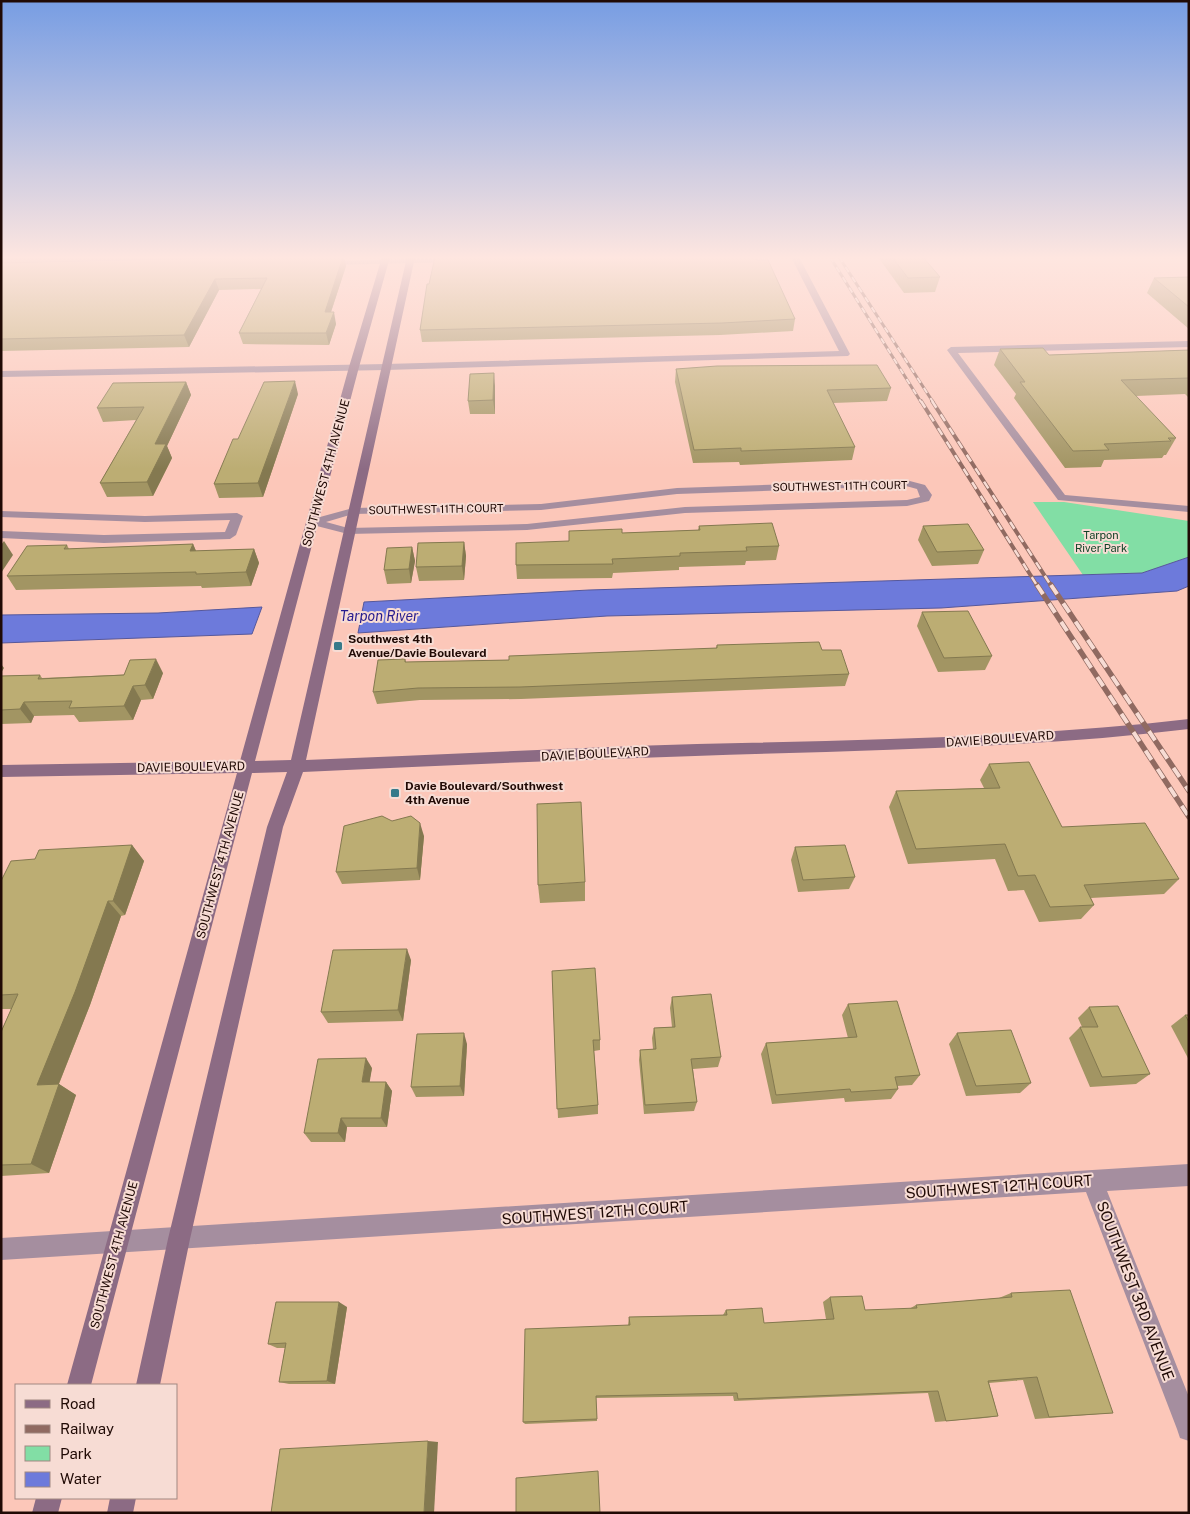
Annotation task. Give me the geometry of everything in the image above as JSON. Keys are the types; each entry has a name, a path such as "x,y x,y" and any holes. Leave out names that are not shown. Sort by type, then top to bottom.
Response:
{"main road":[{"name":"SOUTHWEST 4TH AVENUE","path":"79,1384 366,328"},
{"path":"148,1384 179,1239 275,827 297,766 395,328"},
{"name":"DAVIE BOULEVARD","path":"1,771 297,766 693,750 960,742 1146,729 1189,724"},
{"path":"45,1513 49,1499"},
{"path":"120,1513 124,1499"}],"street":[{"path":"1,374 386,367 845,354 831,328"},
{"path":"1189,344 951,350 1062,498 1189,509"},
{"name":"SOUTHWEST 11TH COURT","path":"893,483 921,487 926,495 925,499 907,503 685,510 548,526 348,531 313,522 353,511 541,507 677,491 893,483"},
{"path":"1,514 145,519 237,516 230,535 104,540 1,534"},
{"name":"SOUTHWEST 12TH COURT","path":"1,1249 1189,1175"},
{"name":"SOUTHWEST 3RD AVENUE","path":"1092,1181 1189,1430"}],"green space":[{"name":"Tarpon River Park","path":"1033,502 1064,502 1189,521 1189,557 1142,573 1083,575"}],"water":[{"name":"Tarpon River","path":"1189,557 1189,586 1177,591 941,608 607,616 358,633 364,602 589,590 1142,573"},
{"path":"262,607 252,634 1,643 1,615 158,613"}],"building":[{"path":"1,328 188,328 184,335 1,339"},
{"path":"242,328 328,328 326,333 239,333"},
{"path":"420,328 521,328 420,330"},
{"path":"1043,348 1049,355 1189,350 1189,378 1121,380 1176,438 1168,438 1171,441 1104,444 1109,450 1073,451 1020,382 1025,382 1000,349"},
{"path":"877,365 891,388 827,390 855,447 741,451 741,448 694,450 676,369 717,366"},
{"path":"494,373 493,400 468,401 470,374"},
{"path":"295,381 258,483 214,484 233,439 238,439 264,382"},
{"path":"186,382 155,444 166,444 147,482 100,483 144,407 97,408 113,383"},
{"path":"772,523 779,546 746,547 747,551 680,553 680,556 612,559 613,564 516,565 516,543 569,541 569,531 622,529 622,533 700,530 699,526"},
{"path":"968,524 984,550 937,552 923,526"},
{"path":"464,542 462,566 416,567 418,543"},
{"path":"193,544 190,551 254,549 246,572 7,576 27,546 67,545 64,549"},
{"path":"412,547 409,569 384,570 387,548"},
{"path":"968,611 992,656 944,658 922,612"},
{"path":"819,642 822,650 841,650 849,674 520,687 418,688 373,692 378,660 405,659 405,662 509,660 509,656 717,648 717,645"},
{"path":"156,659 145,685 133,686 124,706 69,708 72,701 24,702 20,709 1,710 1,676 40,675 38,679 124,675 130,660"},
{"path":"1029,762 1062,827 1145,823 1179,879 1084,885 1094,905 1050,907 1035,875 1018,876 1005,844 916,849 896,791 1000,788 989,764"},
{"path":"581,802 585,882 538,885 537,804"},
{"path":"382,816 392,821 411,816 420,823 417,868 336,872 344,826"},
{"path":"132,845 113,901 108,901 75,992 37,1085 59,1084 31,1164 1,1165 1,1032 18,994 1,995 1,881 11,861 35,859 39,850"},
{"path":"845,845 855,877 803,880 795,847"},
{"path":"407,949 398,1010 321,1012 333,950"},
{"path":"595,968 600,1040 593,1040 598,1105 557,1109 552,971"},
{"path":"711,994 721,1057 691,1059 697,1102 645,1105 640,1050 656,1049 654,1028 675,1027 672,997"},
{"path":"897,1001 920,1075 895,1077 898,1089 851,1092 850,1089 776,1095 766,1043 857,1037 848,1004"},
{"path":"1118,1006 1150,1074 1102,1077 1080,1027 1098,1027 1089,1007"},
{"path":"1011,1030 1031,1083 976,1086 957,1033"},
{"path":"464,1033 460,1086 411,1087 417,1034"},
{"path":"366,1058 362,1082 386,1082 381,1118 341,1118 338,1133 304,1133 318,1059"},
{"path":"1070,1290 1113,1413 1049,1417 1037,1377 988,1381 998,1416 946,1421 938,1391 738,1399 737,1393 596,1396 597,1419 523,1422 525,1329 630,1325 629,1317 727,1315 726,1310 762,1308 764,1323 834,1319 830,1297 862,1296 865,1310 917,1308 916,1305 1012,1297 1011,1293"},
{"path":"276,1302 339,1302 327,1381 279,1382 286,1343 268,1344"},
{"path":"428,1441 424,1513 271,1513 280,1449"},
{"path":"598,1471 600,1513 516,1513 516,1478"}],"railway":[{"path":"874,328 921,402"},
{"path":"885,328 933,402"},
{"path":"921,401 1038,587"},
{"path":"932,401 1052,587"},
{"path":"1037,585 1189,817"},
{"path":"1051,585 1189,791"}],"place":[{"name":"Southwest 4th Avenue/Davie Boulevard","path":"338,646"},
{"name":"Davie Boulevard/Southwest 4th Avenue","path":"395,793"}]}
